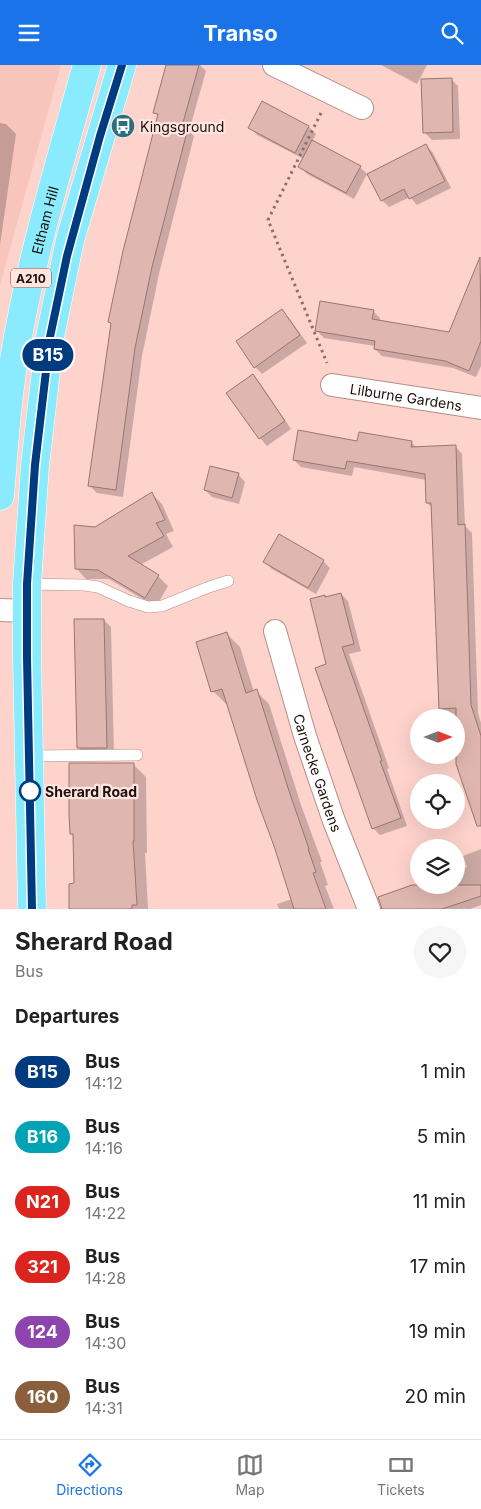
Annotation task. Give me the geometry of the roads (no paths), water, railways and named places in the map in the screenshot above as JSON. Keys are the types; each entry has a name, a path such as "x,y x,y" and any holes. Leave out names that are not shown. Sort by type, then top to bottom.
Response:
{"main road":[{"name":"Eltham Hill","path":"0,497 12,370 23,309 47,209 87,65"},
{"name":"A210","path":"32,909 27,584 35,465 50,337 70,240 122,65"}],"street":[{"path":"274,65 362,108"},
{"name":"Lilburne Gardens","path":"332,385 481,408"},
{"path":"0,610 28,611"},
{"name":"Carnecke Gardens","path":"275,631 305,736 334,821 369,909"}],"lane":[{"path":"27,584 98,587 148,607 162,606 228,581"},
{"path":"30,756 137,755"}],"place":[{"name":"Kingsground","path":"123,126"},
{"name":"Sherard Road","path":"30,791"}]}
